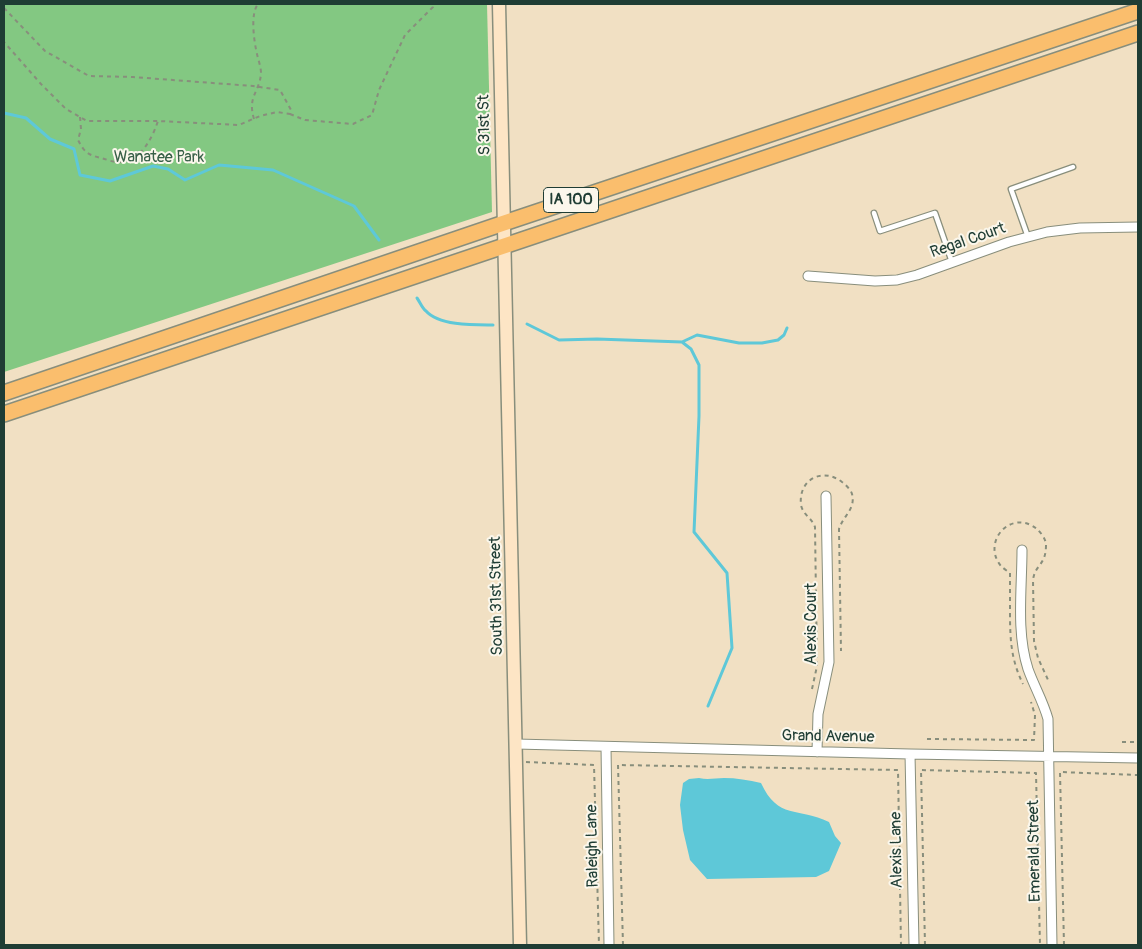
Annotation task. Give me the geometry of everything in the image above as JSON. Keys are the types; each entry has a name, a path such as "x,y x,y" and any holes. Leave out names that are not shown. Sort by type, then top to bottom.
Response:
{"highway":[{"name":"IA 100","path":"4,393 1138,11"},
{"name":"IA 100","path":"4,414 1138,33"}],"street":[{"name":"S 31st St","path":"499,4 505,245"},
{"name":"Regal Court","path":"808,276 874,281 897,280 917,275 1009,242 1047,232 1080,228 1138,227"},
{"name":"South 31st Street","path":"505,245 520,945"},
{"name":"Alexis Court","path":"817,752 818,714 829,662 826,496"},
{"name":"Emerald Street","path":"1022,550 1021,632 1028,669 1043,702 1048,719 1047,756 1052,945"},
{"name":"Grand Avenue","path":"516,744 1138,758"},
{"name":"Raleigh Lane","path":"606,747 609,945"},
{"name":"Alexis Lane","path":"910,754 914,945"}],"lane":[{"path":"1028,237 1011,189 1073,167"},
{"path":"874,213 880,231 935,213 952,262"}],"path":[{"path":"254,119 251,110 252,98 261,73 254,44 254,9 258,4"},
{"path":"4,42 66,109 87,121 239,125 277,112 290,114 305,120 352,124 372,115 379,90 405,35 433,7 433,4"},
{"path":"4,8 45,51 89,76 134,77 280,90 290,110 290,114"},
{"path":"80,117 78,140 81,147 90,155 117,163 134,159 153,138 158,122"},
{"path":"1122,742 1138,742"},
{"path":"524,762 594,765 599,945"},
{"path":"622,945 618,765 898,770 901,945"},
{"path":"925,945 921,770 1036,772 1040,945"},
{"path":"1064,945 1060,772 1138,775"},
{"path":"690,945 733,945"}],"green space":[{"name":"Wanatee Park","path":"4,4 487,4 492,212 4,372"}],"water":[{"path":"733,778 761,783 774,803 782,808 829,822 835,836 841,843 829,871 816,877 707,879 690,860 683,830 680,805 683,783 689,779"}],"waterway":[{"path":"4,113 26,118 50,139 74,149 80,175 110,181 153,166 168,169 185,180 219,165 273,170 354,206 379,240"},
{"path":"417,298 425,310 439,320 458,324 493,325"},
{"path":"527,324 559,340 597,339 682,342 697,335 739,343 762,343 778,340 784,335 787,328"},
{"path":"682,342 691,349 699,365 699,416 694,532 727,573 732,648 708,706"}]}
